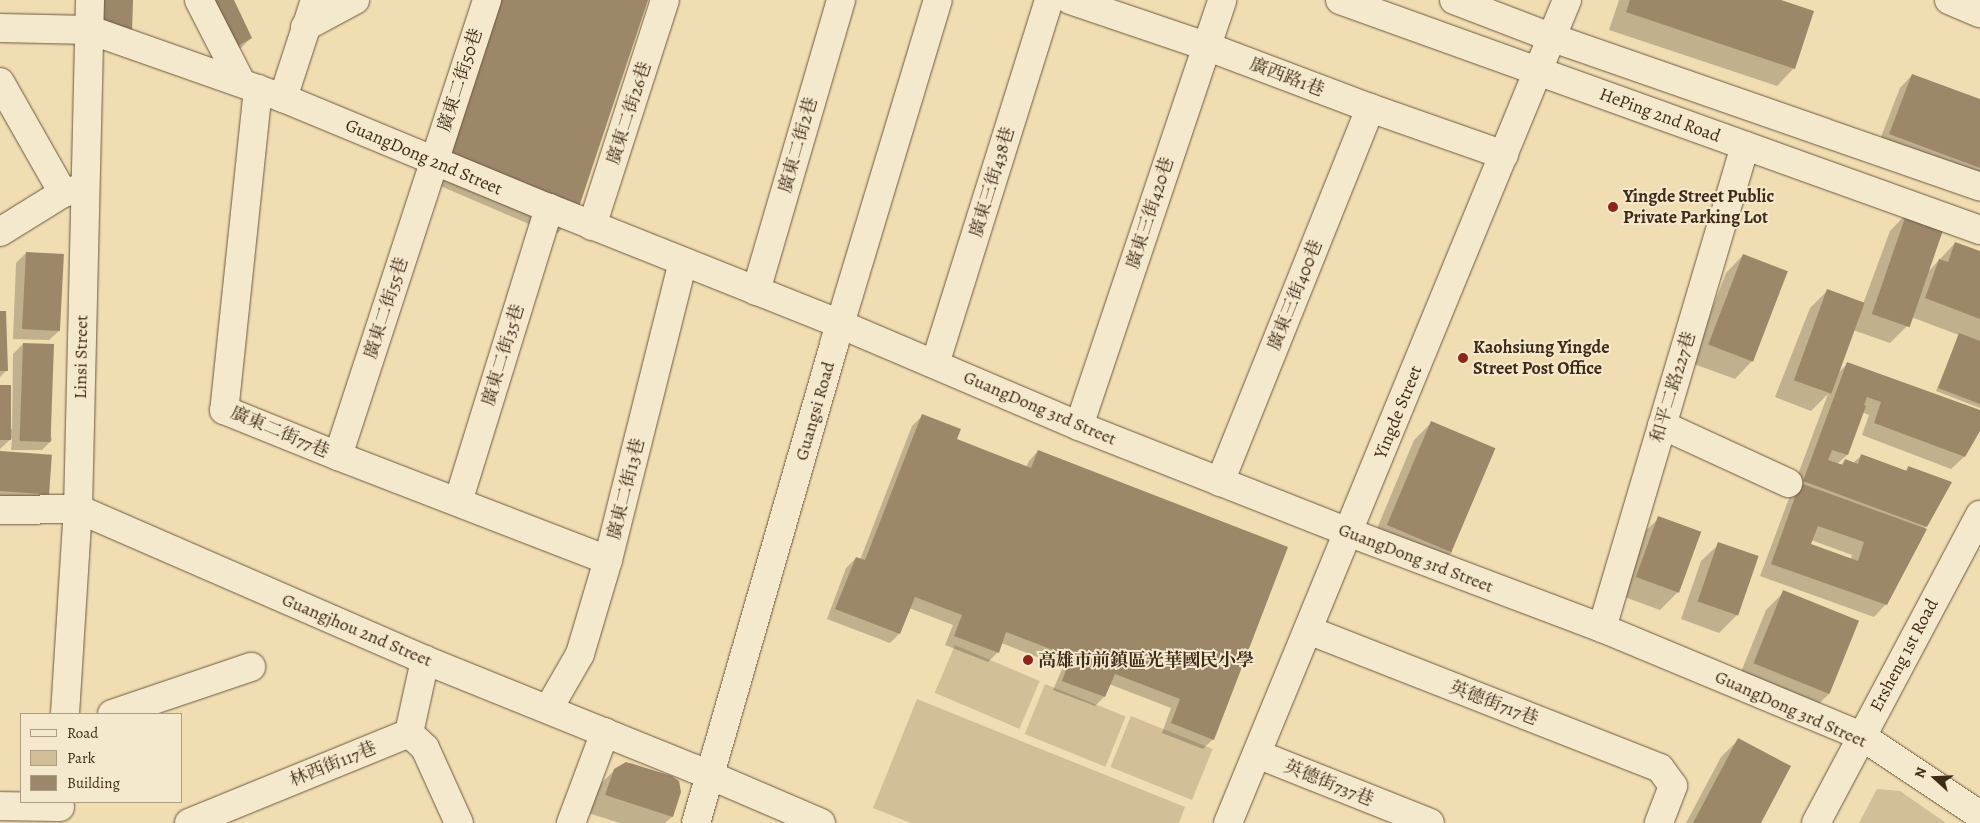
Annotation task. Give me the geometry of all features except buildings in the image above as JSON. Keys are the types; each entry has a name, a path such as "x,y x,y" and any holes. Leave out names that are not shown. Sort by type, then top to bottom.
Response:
{"street":[{"name":"Linsi Street","path":"66,713 78,509 74,190 90,30 90,0"},
{"path":"199,0 261,89 305,27 315,0"},
{"path":"305,27 355,0"},
{"name":"廣東二街50巷","path":"433,160 486,0"},
{"name":"廣東二街26巷","path":"592,226 665,0"},
{"name":"廣東二街2巷","path":"756,291 841,0"},
{"name":"Guangsi Road","path":"696,823 840,324 938,0"},
{"name":"廣東三街438巷","path":"935,364 1049,0"},
{"name":"廣西路1巷","path":"1070,0 1206,46 1370,108 1504,155"},
{"name":"廣東三街420巷","path":"1079,426 1222,0"},
{"name":"HePing 2nd Road","path":"1340,0 1980,230"},
{"name":"HePing 2nd Road","path":"1454,0 1553,38 1980,187"},
{"name":"Yingde Street","path":"1228,823 1553,38 1567,0"},
{"path":"1949,0 1980,13"},
{"name":"GuangDong 2nd Street","path":"0,28 90,30 261,89 592,226 840,324"},
{"path":"0,82 74,190 0,232"},
{"name":"廣東二街77巷","path":"261,89 224,410 608,560"},
{"name":"廣東三街400巷","path":"1220,482 1370,108"},
{"name":"和平二路227巷","path":"1602,628 1745,146"},
{"name":"廣東二街55巷","path":"338,456 433,160"},
{"name":"廣東二街35巷","path":"458,502 549,208"},
{"name":"廣東二街13巷","path":"549,708 580,654 608,560 683,262"},
{"name":"GuangDong 3rd Street","path":"840,324 1079,426 1348,532 1602,628 1861,736 1980,815"},
{"path":"1662,425 1788,483"},
{"name":"Guangjhou 2nd Street","path":"0,510 78,509 424,660 549,708 710,774 821,823"},
{"name":"Ersheng 1st Road","path":"1816,823 1980,515"},
{"name":"英德街717巷","path":"1308,630 1660,768 1674,786 1659,823"},
{"path":"424,660 409,733 425,748 459,823"},
{"path":"115,713 251,667"},
{"path":"571,823 605,732"},
{"name":"林西街117巷","path":"189,823 409,733"},
{"name":"英德街737巷","path":"1257,754 1430,823"},
{"path":"0,806 59,811"}],"green space":[{"path":"955,645 1040,681 1019,729 935,693"},
{"path":"1045,684 1126,717 1105,767 1025,734"},
{"path":"917,699 1185,807 1179,823 911,823 873,808"},
{"path":"1131,716 1213,749 1192,800 1110,767"},
{"path":"1877,789 1900,791 1946,823 1859,823"}],"place":[{"name":"Yingde Street Public Private Parking Lot","path":"1613,207"},
{"name":"Kaohsiung Yingde Street Post Office","path":"1463,358"},
{"name":"高雄市前鎮區光華國民小學","path":"1028,660"}]}
